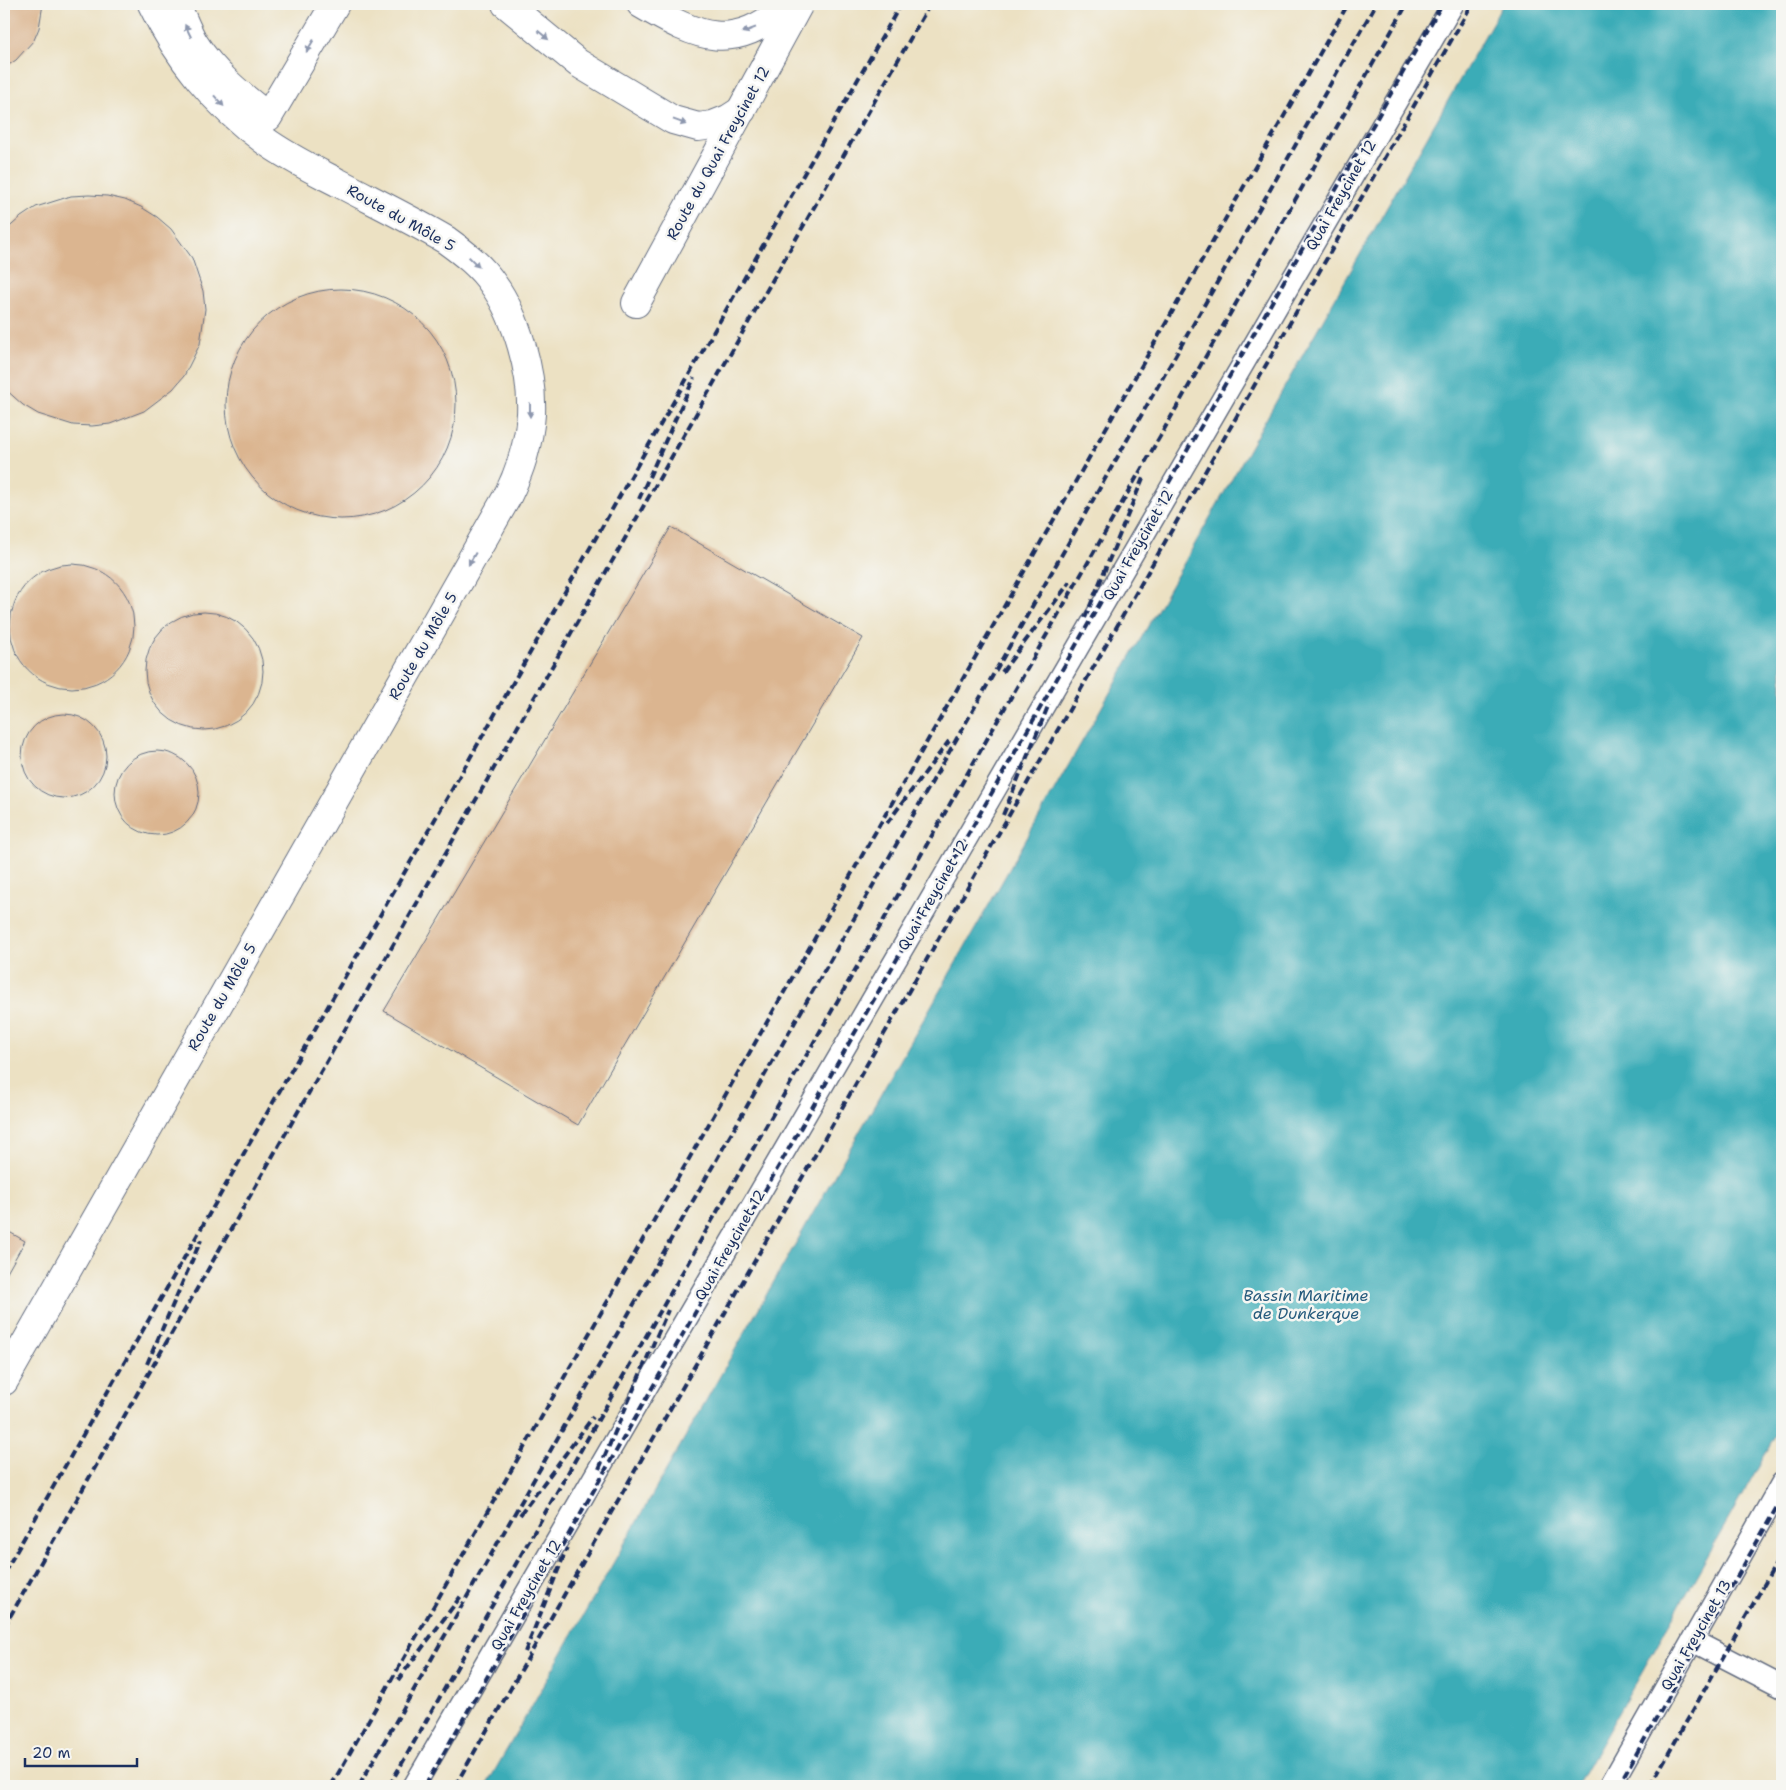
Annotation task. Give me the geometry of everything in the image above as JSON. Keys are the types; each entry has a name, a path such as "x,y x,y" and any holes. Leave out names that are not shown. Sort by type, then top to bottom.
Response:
{"street":[{"name":"Route du Môle 5","path":"4,1381 507,497 517,477 524,456 530,420 530,392 527,368 514,325 494,285 478,267 465,253 446,240 292,158 264,140 224,107 188,65 169,36 152,4"},
{"path":"176,4 194,43 208,61 236,92 268,117 335,4"},
{"path":"506,4 578,63 672,120 698,127 713,125 728,119 742,110"},
{"path":"641,4 689,30 715,36 732,36 763,24 789,4"},
{"name":"Route du Quai Freycinet 12","path":"636,302 799,4"}],"lane":[{"name":"Quai Freycinet 12","path":"414,1786 1453,4"},
{"name":"Quai Freycinet 13","path":"1610,1786 1782,1483"},
{"path":"1692,1641 1782,1687"}],"water":[{"name":"Bassin Maritime de Dunkerque","path":"1503,4 1782,4 1782,1425 1577,1786 486,1786"}],"building":[{"path":"4,4 43,4 39,28 34,40 16,60 4,68"},
{"path":"89,195 125,200 157,217 171,229 192,258 203,291 205,309 200,344 184,376 173,389 144,411 110,424 92,426 73,425 38,414 23,405 4,388 4,232 36,207 71,196"},
{"path":"341,289 374,294 385,298 414,315 430,331 442,350 451,371 456,404 451,437 447,448 430,477 414,493 395,505 374,514 341,519 308,514 297,510 268,493 252,477 240,458 231,437 226,404 231,371 235,360 252,331 268,315 287,303 308,294"},
{"path":"671,527 863,638 578,1125 384,1011"},
{"path":"72,564 96,569 115,583 129,602 134,626 129,650 115,669 96,683 72,688 48,683 29,669 15,650 10,626 15,602 29,583 48,569"},
{"path":"204,612 227,616 246,629 259,648 263,671 259,694 246,713 227,726 204,730 181,726 162,713 149,694 145,671 149,648 162,629 181,616"},
{"path":"64,714 80,717 94,726 103,740 106,756 103,772 94,786 80,795 64,798 48,795 34,786 25,772 22,756 25,740 34,726 48,717"},
{"path":"157,751 173,754 187,763 196,777 199,793 196,809 187,823 173,832 157,835 141,832 127,823 118,809 115,793 118,777 127,763 141,754"},
{"path":"4,1229 25,1241 4,1278"}],"railway":[{"path":"4,1573 901,4"},
{"path":"4,1627 930,4"},
{"path":"331,1786 1348,4"},
{"path":"359,1786 1376,4"},
{"path":"389,1786 1407,4"},
{"path":"425,1786 1442,4"},
{"path":"455,1786 1472,4"},
{"path":"639,499 694,378"},
{"path":"1085,618 1143,478"},
{"path":"1002,672 1070,582"},
{"path":"1003,815 1049,704"},
{"path":"887,823 949,741"},
{"path":"147,1364 201,1240"},
{"path":"599,1469 668,1310"},
{"path":"520,1515 593,1417"},
{"path":"1618,1786 1782,1498"},
{"path":"525,1652 567,1548"},
{"path":"1650,1786 1782,1553"},
{"path":"398,1680 461,1596"}]}
